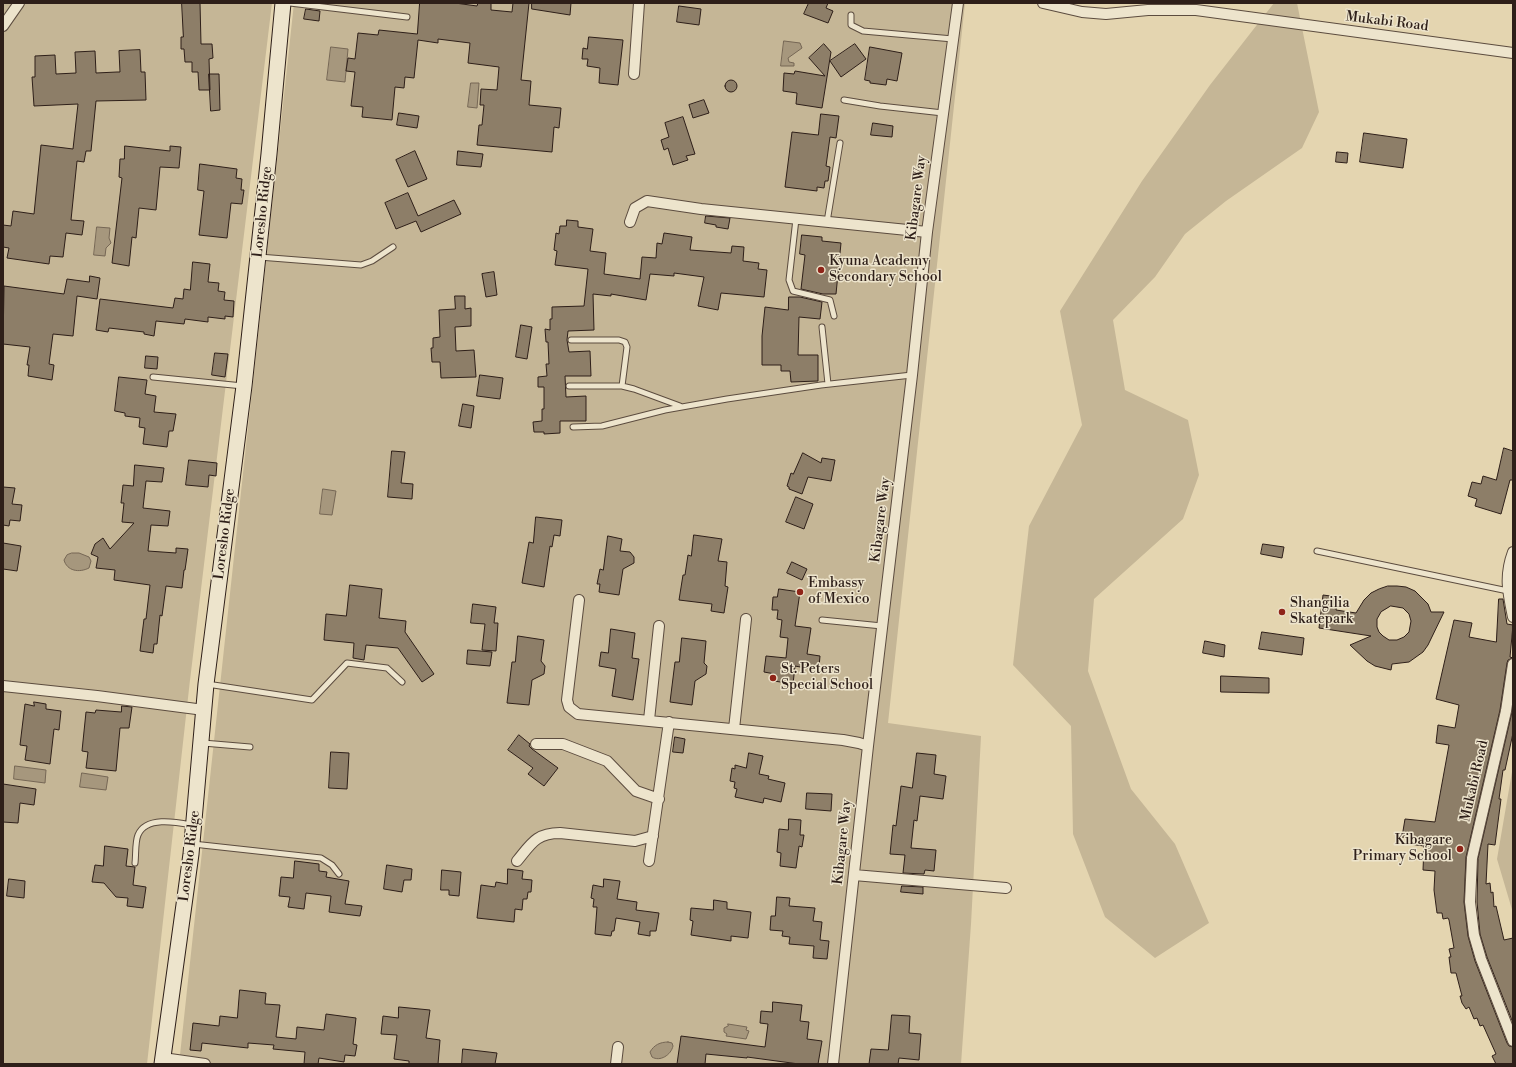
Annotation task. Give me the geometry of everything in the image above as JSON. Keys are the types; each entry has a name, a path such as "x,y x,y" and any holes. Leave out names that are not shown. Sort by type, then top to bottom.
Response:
{"main road":[{"name":"Loresho Ridge","path":"163,1061 192,844 206,684 244,386 283,3"}],"street":[{"path":"3,26 19,3"},
{"path":"634,74 639,3"},
{"name":"Kibagare Way","path":"833,1064 927,232 958,3"},
{"name":"Mukabi Road","path":"1043,3 1082,12 1100,13 1148,10 1196,10 1513,53"},
{"path":"630,222 635,208 646,201 701,209 927,232"},
{"path":"1513,552 1508,568 1507,583 1513,617"},
{"path":"578,600 567,691 569,707 578,714 843,740 868,746"},
{"path":"734,729 746,619"},
{"path":"649,720 659,626"},
{"name":"Mukabi Road","path":"1513,664 1506,711 1472,858 1470,902 1474,935 1481,959 1513,1040"},
{"path":"3,686 204,710"},
{"path":"649,861 669,722"},
{"path":"536,744 563,744 607,761 636,791 659,799"},
{"path":"517,861 533,842 542,835 549,833 636,841 653,836"},
{"path":"854,875 1006,888"},
{"path":"616,1064 618,1047"},
{"path":"163,1061 205,1064"}],"lane":[{"path":"290,3 407,17"},
{"path":"851,15 851,25 862,31 953,39"},
{"path":"844,100 880,106 943,113"},
{"path":"827,222 840,143"},
{"path":"796,219 789,280 792,291 830,300 834,316"},
{"path":"258,256 361,265 372,261 393,247"},
{"path":"822,327 828,384"},
{"path":"571,340 619,340 625,342 627,347 622,386"},
{"path":"573,427 602,426 681,407 828,384 912,375"},
{"path":"153,377 244,386"},
{"path":"568,386 622,386 681,407"},
{"path":"1317,552 1508,591"},
{"path":"822,620 882,626"},
{"path":"206,684 312,700 347,663 387,668 402,682"},
{"path":"202,743 250,747"},
{"path":"135,863 138,835 142,829 155,822 169,821 194,825"},
{"path":"192,844 321,858 332,865 339,874"}],"shaded area":[{"path":"3,3 272,3 190,680 147,1064 3,1064"},
{"path":"294,3 965,3 888,723 981,736 971,924 961,1064 179,1064"},
{"path":"1274,3 1297,3 1319,112 1302,148 1226,201 1185,234 1155,277 1113,320 1125,390 1188,420 1199,475 1183,519 1094,599 1088,671 1131,789 1175,844 1209,923 1155,958 1105,917 1073,834 1071,726 1013,665 1029,526 1082,425 1060,311 1142,181 1210,85"},
{"path":"784,41 800,43 802,48 788,58 789,62 794,63 794,66 781,66"},
{"path":"331,47 348,49 345,82 327,80"},
{"path":"471,83 479,83 477,108 468,107"},
{"path":"97,227 110,228 109,238 111,243 106,248 105,256 94,255"},
{"path":"323,489 336,491 332,515 320,514"},
{"path":"79,553 89,557 91,561 89,568 77,571 68,567 64,560 67,555"},
{"path":"15,766 46,770 45,783 14,779"},
{"path":"1513,766 1513,913 1497,859"},
{"path":"82,773 108,777 106,790 80,787"},
{"path":"728,1024 747,1027 746,1030 749,1031 746,1039 726,1036 727,1034 724,1032 724,1028 728,1026"},
{"path":"660,1043 672,1043 673,1046 668,1055 658,1059 652,1057 650,1052 653,1047"}],"building":[{"path":"182,3 200,3 201,44 212,44 213,58 209,59 210,90 199,90 198,72 192,72 192,62 185,62 184,49 181,49 181,37 183,37"},
{"path":"420,3 455,3 477,6 478,3 491,3 491,10 512,12 513,3 529,3 521,80 531,81 529,105 561,108 559,128 554,127 552,152 477,145 479,125 482,125 484,105 480,105 481,89 497,90 499,67 468,63 470,43 438,39 438,43 418,40 414,78 405,77 404,88 395,87 392,120 362,117 363,107 351,106 355,72 346,71 348,58 355,59 358,33 378,35 379,30 417,34"},
{"path":"532,3 571,3 570,15 532,9"},
{"path":"809,3 828,3 826,8 833,11 828,23 804,14"},
{"path":"679,6 701,9 699,25 677,22"},
{"path":"306,9 320,11 319,21 304,19"},
{"path":"589,37 623,40 618,85 599,83 600,68 587,66 588,59 582,59 583,48 587,49"},
{"path":"824,44 831,52 822,108 796,104 797,93 783,91 784,73 794,74 795,71 825,76 809,58"},
{"path":"855,44 866,59 841,77 830,61"},
{"path":"870,47 902,53 897,81 887,79 886,85 870,83 870,81 865,80"},
{"path":"140,50 141,72 145,72 146,100 96,101 91,151 86,151 84,162 77,161 71,220 84,221 82,235 66,233 63,257 50,256 49,264 7,258 9,248 3,247 3,225 11,226 13,211 34,214 41,145 73,149 78,104 34,106 32,77 35,77 35,56 55,55 56,74 76,73 75,52 95,51 96,73 120,72 119,51"},
{"path":"209,74 219,74 220,110 211,111"},
{"path":"731,80 735,82 737,86 735,90 731,92 727,90 725,86 727,82"},
{"path":"704,100 709,113 693,118 689,105"},
{"path":"399,113 419,116 417,128 397,125"},
{"path":"821,114 839,116 836,138 830,137 826,166 830,167 828,181 825,181 824,188 817,187 817,191 785,187 792,132 818,135"},
{"path":"683,117 695,154 686,156 688,160 673,165 668,148 664,150 661,140 669,137 665,123"},
{"path":"873,123 893,126 892,137 871,135"},
{"path":"1364,133 1407,139 1403,168 1360,162"},
{"path":"125,146 170,151 170,146 181,147 179,168 160,167 156,210 139,208 136,238 132,237 129,266 112,263 122,178 119,177 120,159 124,159"},
{"path":"415,151 427,179 408,187 396,160"},
{"path":"458,151 483,154 481,167 457,165"},
{"path":"1337,152 1348,153 1347,163 1336,162"},
{"path":"200,164 237,169 236,178 242,179 241,190 244,190 242,204 231,203 227,238 199,235 204,191 198,190"},
{"path":"408,193 418,216 454,200 461,214 421,232 416,221 396,229 385,203"},
{"path":"706,216 730,218 728,229 705,223"},
{"path":"567,220 578,221 578,227 593,229 590,251 606,253 604,274 640,279 642,257 656,258 657,243 662,244 664,233 692,237 690,250 731,253 732,246 744,247 743,261 759,263 758,269 767,270 764,297 721,293 718,310 698,306 704,277 674,273 674,276 650,274 646,300 611,294 611,296 593,294 594,330 568,331 567,340 569,352 590,351 591,376 565,376 566,397 586,396 586,421 560,421 560,433 544,434 544,432 534,432 533,422 542,421 542,409 544,409 544,387 538,387 538,377 547,376 546,364 549,364 548,342 546,342 545,329 550,330 552,307 584,306 588,269 555,265 557,251 554,250 556,233 559,234 560,226 566,226"},
{"name":"Kyuna Academy Secondary School","path":"802,235 822,237 822,241 841,243 836,294 823,294 801,289 805,255 800,254"},
{"path":"193,262 210,264 208,282 219,283 218,291 225,292 224,300 234,301 233,317 225,316 225,319 208,317 208,322 185,319 184,324 156,321 154,336 144,334 144,332 109,328 108,332 96,330 100,299 173,308 175,298 183,299 184,289 190,290"},
{"path":"494,272 497,295 486,297 482,274"},
{"path":"90,276 100,278 97,299 77,296 73,336 53,334 49,364 54,365 52,380 28,376 29,365 27,365 30,347 3,344 4,286 64,294 67,279 89,282"},
{"path":"455,296 465,296 465,309 471,308 471,326 455,327 456,351 474,350 476,377 441,378 440,362 432,362 431,348 433,348 433,338 440,337 439,310 455,309"},
{"path":"789,297 800,297 822,302 820,319 799,317 798,355 818,355 818,381 791,382 790,371 781,371 781,365 762,365 762,336 765,307 788,310"},
{"path":"521,325 532,327 527,359 516,357"},
{"path":"215,353 228,354 225,377 212,375"},
{"path":"146,356 158,357 157,369 145,368"},
{"path":"480,375 503,378 500,399 477,396"},
{"path":"119,377 147,380 145,394 156,396 154,412 176,414 173,431 169,431 167,447 143,444 145,428 139,427 140,418 125,416 125,413 115,411"},
{"path":"463,404 474,406 471,428 459,426"},
{"path":"1504,448 1513,451 1513,480 1510,480 1501,514 1475,506 1477,499 1468,496 1472,482 1481,484 1483,476 1496,480"},
{"path":"392,451 405,452 401,483 413,484 412,499 388,497"},
{"path":"803,453 821,463 822,458 835,460 831,481 808,477 802,494 789,489 787,486 791,473 793,474"},
{"path":"189,460 217,463 216,476 209,475 208,487 186,485"},
{"path":"135,465 164,468 162,482 146,481 143,508 170,511 168,526 151,525 148,551 176,553 176,548 188,549 182,588 166,586 162,616 160,615 157,644 154,644 153,653 140,651 150,585 114,580 115,570 96,568 98,557 91,554 95,544 103,538 110,549 134,523 122,522 124,503 121,503 123,485 133,486"},
{"path":"3,487 15,488 12,504 22,505 20,521 10,520 9,526 3,525"},
{"path":"796,497 813,504 804,529 786,522"},
{"path":"536,517 562,520 560,536 554,535 552,547 550,546 544,587 522,583 529,542 533,543"},
{"path":"694,535 722,539 718,561 727,562 725,586 728,587 724,613 711,611 712,604 679,600 688,555 691,556"},
{"path":"608,536 622,539 620,551 630,552 634,557 634,563 623,569 619,595 599,592 600,584 597,584 600,569 603,570"},
{"path":"3,543 21,546 17,571 3,569"},
{"path":"1263,544 1284,547 1282,558 1261,554"},
{"path":"792,562 807,569 802,580 787,573"},
{"path":"350,585 382,589 379,618 406,621 405,632 434,674 422,682 398,648 366,645 364,660 353,658 354,643 324,640 326,614 346,616"},
{"path":"1388,586 1406,587 1415,591 1428,604 1431,612 1444,612 1423,652 1409,662 1392,664 1391,670 1375,666 1367,661 1350,645 1371,636 1319,628 1323,595 1338,597 1336,610 1356,613 1364,600 1371,593","holes":["1391,606 1403,608 1409,614 1411,621 1409,632 1404,637 1397,640 1389,640 1379,632 1377,627 1377,619 1381,612"]},
{"path":"779,589 800,592 795,626 811,628 807,654 820,656 819,667 811,666 811,669 795,666 793,684 774,681 775,674 764,672 766,656 786,658 788,638 780,637 782,620 777,619 778,610 772,610 773,597 777,597"},
{"path":"1499,599 1503,599 1507,624 1513,625 1510,657 1513,658 1508,660 1507,663 1500,710 1466,857 1464,902 1468,936 1475,961 1507,1043 1509,1046 1513,1047 1513,1064 1496,1064 1492,1056 1496,1054 1483,1025 1480,1026 1477,1018 1474,1019 1469,1007 1466,1009 1462,1003 1460,996 1462,996 1456,973 1451,973 1449,957 1451,957 1449,949 1454,948 1449,920 1448,918 1443,919 1442,913 1437,913 1434,890 1435,871 1423,870 1424,846 1409,844 1410,838 1402,837 1405,819 1435,822 1449,745 1436,743 1438,725 1455,728 1459,705 1436,699 1454,620 1472,623 1469,637 1496,642"},
{"path":"473,604 496,607 494,623 498,623 496,651 482,650 485,624 471,623"},
{"path":"611,629 635,633 632,658 639,659 633,700 612,696 616,669 599,666 601,652 608,653"},
{"path":"1262,632 1304,638 1302,655 1259,649"},
{"path":"518,636 544,640 541,661 545,666 544,674 532,680 529,705 507,703 512,662 515,662"},
{"path":"682,638 706,641 704,663 707,666 706,674 695,681 692,705 670,702 675,662 679,662"},
{"path":"1205,641 1225,645 1224,657 1203,653"},
{"path":"468,650 492,652 490,666 467,664"},
{"path":"1221,676 1269,678 1269,693 1221,692"},
{"path":"34,702 46,704 46,709 61,711 59,730 54,729 50,764 25,760 27,746 20,745 25,704 34,706"},
{"path":"122,706 132,707 129,728 120,728 116,771 86,768 88,752 82,751 86,712 95,713 96,710 121,712"},
{"path":"1513,708 1513,733 1505,770 1503,770 1495,845 1488,844 1486,884 1490,883 1491,893 1493,892 1494,907 1496,906 1504,940 1513,938 1513,1023 1487,957 1480,934 1477,902 1478,859"},
{"path":"519,735 530,744 529,746 532,749 558,768 544,786 528,774 533,768 508,750"},
{"path":"675,737 685,739 683,753 673,752"},
{"path":"331,752 349,753 347,789 329,788"},
{"path":"749,753 763,756 759,774 769,776 768,779 785,783 781,802 764,798 763,803 735,797 737,789 734,788 735,782 730,781 732,768 735,769 735,765 746,768"},
{"path":"917,753 936,755 934,774 946,776 943,799 920,796 917,821 914,820 911,848 936,850 934,871 925,870 924,874 903,873 905,855 890,854 893,825 896,826 901,786 912,788"},
{"path":"3,784 36,789 34,805 20,803 18,823 3,822"},
{"path":"807,793 832,794 831,811 806,809"},
{"path":"789,819 801,820 800,835 804,835 802,847 799,846 796,868 780,866 781,853 777,852 779,829 788,830"},
{"path":"105,846 128,849 126,866 135,867 133,885 146,887 143,908 127,906 128,898 116,897 104,883 92,882 95,865 103,866"},
{"path":"295,861 319,864 319,871 327,872 326,877 349,881 345,904 362,906 360,916 329,912 331,896 306,893 304,909 288,907 290,897 279,896 281,877 293,878"},
{"path":"387,865 412,869 411,880 404,880 402,892 384,889"},
{"path":"508,869 523,871 522,879 532,880 531,892 528,892 527,899 523,899 522,910 515,909 514,922 477,918 481,885 495,887 496,882 507,884"},
{"path":"442,870 461,872 459,896 449,895 449,890 441,890"},
{"path":"9,879 25,881 24,898 7,896"},
{"path":"604,879 620,881 617,899 637,902 636,910 659,913 656,931 650,931 650,936 638,934 640,922 616,918 614,931 612,931 611,936 595,934 597,907 593,907 594,899 591,898 593,885 603,887"},
{"path":"902,886 923,887 923,894 901,892"},
{"path":"777,897 790,898 789,906 815,908 813,921 822,922 820,940 829,941 827,959 813,958 814,946 789,944 790,937 782,936 783,931 770,930 771,916 775,916"},
{"path":"714,900 727,902 727,909 751,912 748,938 731,936 731,941 691,935 693,921 690,920 691,908 713,910"},
{"path":"240,990 266,993 265,1004 280,1005 276,1037 296,1039 297,1027 324,1030 326,1014 356,1018 353,1044 357,1045 355,1056 345,1055 344,1062 319,1058 318,1064 304,1064 305,1052 273,1049 274,1045 248,1043 248,1048 202,1043 201,1051 190,1050 193,1023 219,1026 220,1016 237,1018"},
{"path":"773,1002 802,1005 800,1021 809,1022 807,1039 822,1041 818,1064 799,1064 747,1057 706,1054 705,1064 677,1064 681,1036 765,1047 768,1024 760,1023 761,1011 772,1012"},
{"path":"399,1007 430,1010 426,1038 440,1040 438,1064 409,1064 409,1061 394,1059 397,1035 381,1034 383,1016 398,1018"},
{"path":"892,1015 910,1016 909,1033 921,1034 919,1060 899,1058 898,1064 869,1064 871,1049 888,1050"},
{"path":"463,1049 497,1053 495,1064 462,1064"}],"place":[{"name":"Kyuna Academy Secondary School","path":"821,270"},
{"name":"Embassy of Mexico","path":"800,592"},
{"name":"Shangilia Skatepark","path":"1282,612"},
{"name":"St. Peters Special School","path":"773,678"},
{"name":"Kibagare Primary School","path":"1460,849"}]}
